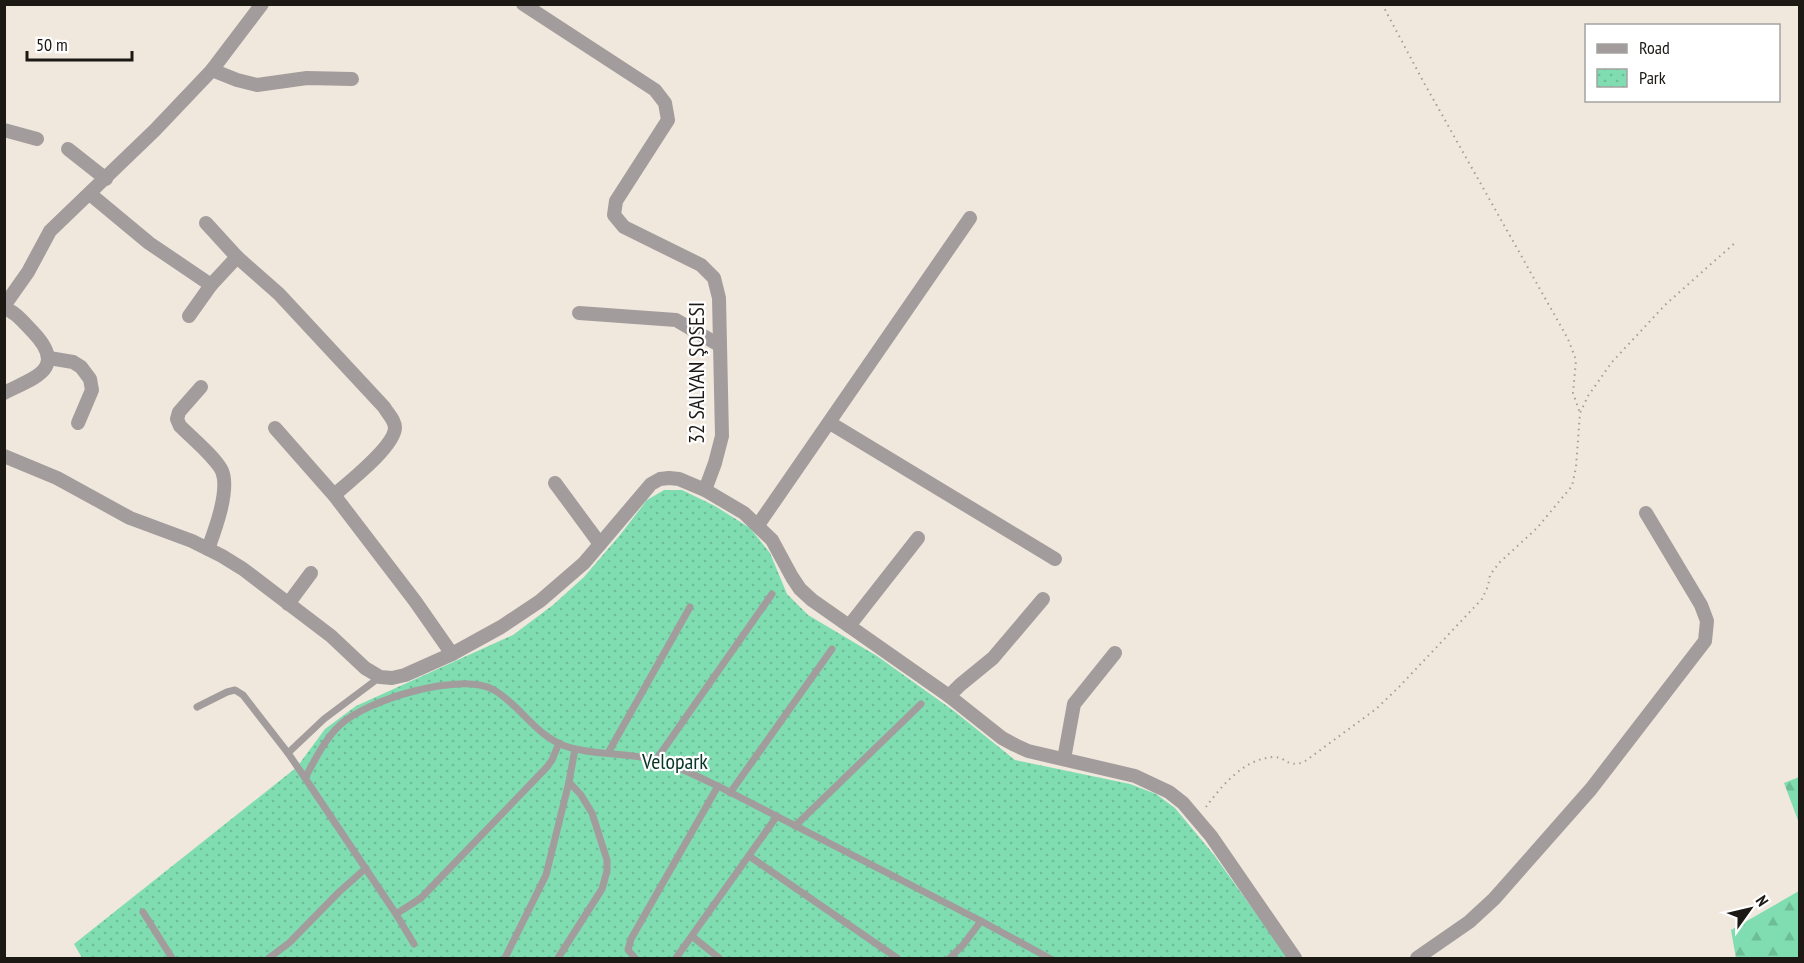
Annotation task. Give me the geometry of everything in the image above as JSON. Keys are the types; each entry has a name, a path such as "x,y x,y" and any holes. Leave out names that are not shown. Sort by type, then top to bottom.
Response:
{"street":[{"path":"4,393 41,373 48,364 49,358 40,340 16,315 4,307 28,272 51,231 155,130 212,70 262,4"},
{"name":"32 SALYAN ŞOSESI","path":"523,4 655,90 665,103 668,120 616,201 614,215 624,227 701,265 714,278 719,298 722,436 705,490"},
{"path":"212,70 257,85 307,78 352,79"},
{"path":"4,130 37,139"},
{"path":"68,149 106,179"},
{"path":"90,194 156,248 211,285"},
{"path":"758,525 970,218"},
{"path":"206,223 237,257 279,294 384,407 392,419 395,427 393,438 386,448 334,495"},
{"path":"189,316 211,285 237,257"},
{"path":"579,313 676,320 720,345"},
{"path":"49,358 73,362 81,367 90,379 92,390 78,423"},
{"path":"201,387 179,412 177,419 180,426 222,471 224,481 221,507 208,549"},
{"path":"830,423 1055,559"},
{"path":"275,428 334,495 415,601 452,654"},
{"path":"4,456 57,478 111,510 192,541 243,569 344,647 365,668 380,677 392,678 405,675 452,654 501,627 540,601 584,563 651,484 669,477 678,479 731,504 758,525 772,540 800,589 812,600 949,696 1008,742 1028,751 1120,772 1151,782 1169,792 1183,803 1211,836 1295,958"},
{"path":"555,483 600,544"},
{"path":"1418,958 1469,922 1494,899 1591,789 1705,641 1707,621 1701,605 1646,513"},
{"path":"849,626 918,538"},
{"path":"288,604 311,573"},
{"path":"949,696 993,658 1043,599"},
{"path":"1064,759 1074,704 1115,653"}],"lane":[{"path":"656,760 772,594"},
{"path":"608,753 690,607"},
{"path":"730,793 832,649"},
{"path":"288,753 324,719 380,677"},
{"path":"305,778 318,753 340,725 369,707 435,686 477,684 495,691 540,732 558,743 575,748 656,760 718,786 1049,958"},
{"path":"197,707 226,692 235,690 243,695 288,753 414,944"},
{"path":"795,826 921,704"},
{"path":"396,914 421,898 547,767 558,743"},
{"path":"505,958 546,875 575,748"},
{"path":"558,958 602,890 607,871 607,860 592,813 581,795 569,782"},
{"path":"635,958 628,950 631,939 718,786"},
{"path":"676,958 777,816"},
{"path":"749,856 897,958"},
{"path":"269,958 289,943 366,868"},
{"path":"143,912 172,958"},
{"path":"950,958 981,921"},
{"path":"693,937 718,958"}],"path":[{"path":"1382,4 1428,91 1568,339 1576,360 1573,393 1580,413"},
{"path":"1197,818 1223,785 1239,771 1255,762 1275,757 1287,764 1296,765 1304,762 1376,709 1482,599 1490,575 1499,563 1537,528 1572,486 1576,467 1580,413 1588,396 1612,362 1666,304 1737,241"}],"green space":[{"name":"Velopark","path":"664,490 682,490 715,506 750,528 770,553 787,594 808,615 877,656 954,711 1015,760 1130,784 1156,794 1175,808 1214,855 1288,958 82,958 74,944 297,767 325,729 356,706 513,635 553,605 584,577 647,500"},
{"path":"1800,777 1799,823 1784,783"},
{"path":"1799,891 1799,958 1736,958 1731,930"}]}
